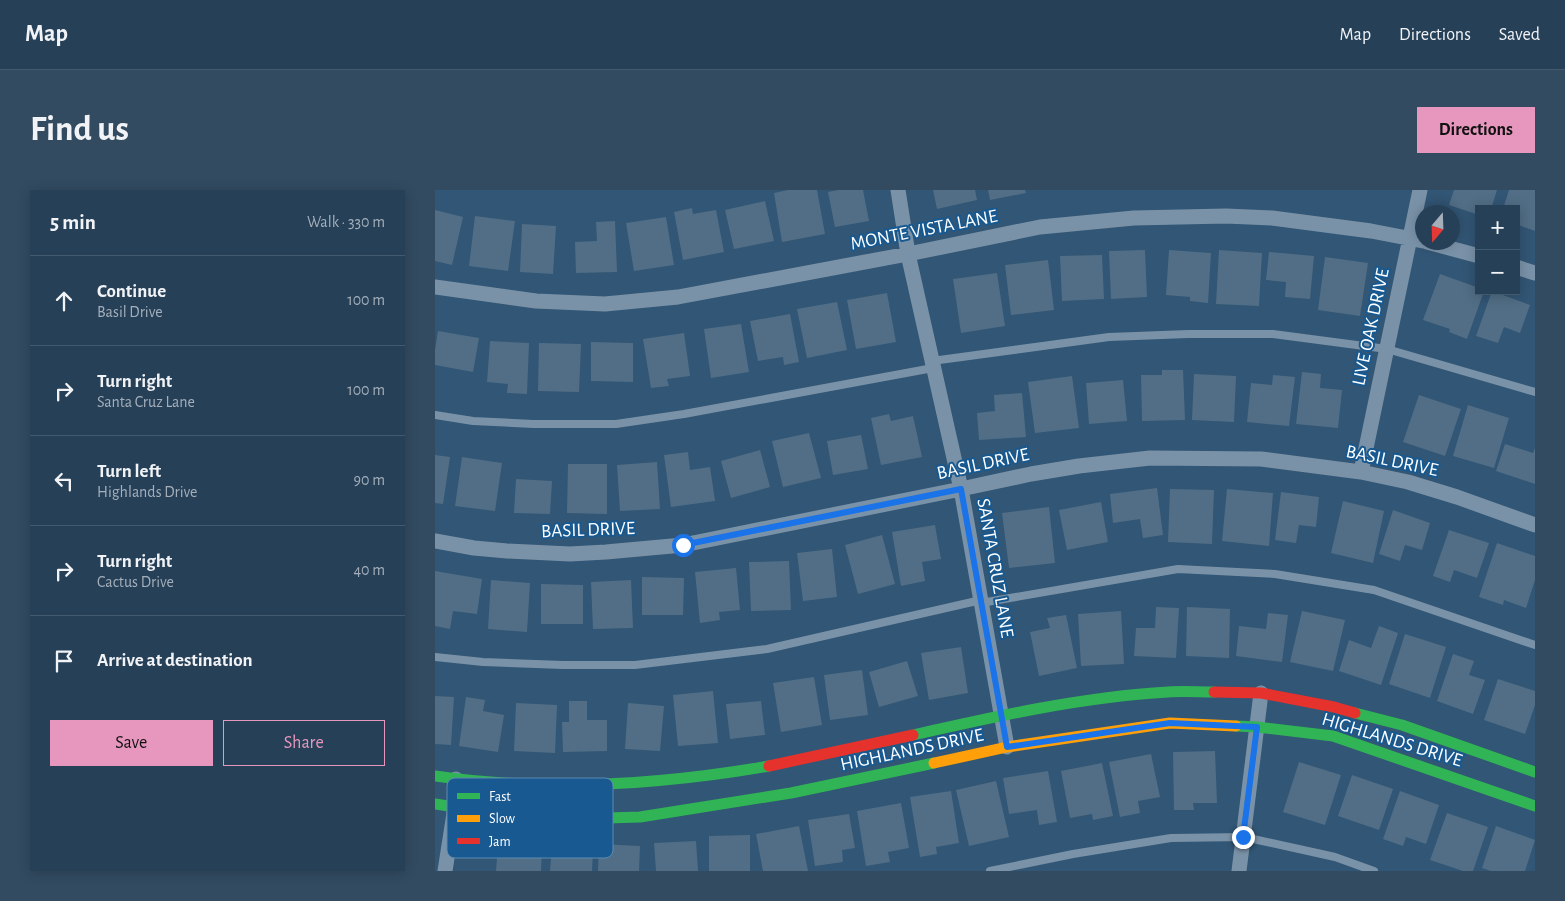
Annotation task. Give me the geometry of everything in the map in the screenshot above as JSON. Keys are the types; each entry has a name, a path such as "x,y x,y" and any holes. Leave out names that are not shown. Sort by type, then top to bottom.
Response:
{"street":[{"name":"SANTA CRUZ LANE","path":"898,190 908,254 961,489 1007,747"},
{"name":"LIVE OAK DRIVE","path":"1418,205 1419,190"},
{"name":"MONTE VISTA LANE","path":"435,287 536,301 605,304 678,297 1040,227 1172,216 1272,218 1371,231 1415,240"},
{"name":"LIVE OAK DRIVE","path":"1361,472 1387,349 1415,244"},
{"path":"1457,250 1475,255"},
{"path":"1520,268 1535,273"},
{"name":"BASIL DRIVE","path":"435,541 474,548 570,554 683,545 1041,472 1150,458 1261,460 1361,472 1408,482 1457,497 1535,525"},
{"name":"HIGHLANDS DRIVE","path":"613,783 723,774 788,763 1001,715 1097,699 1169,692 1261,694 1333,707 1402,725 1535,772"},
{"path":"1239,871 1261,694"},
{"name":"HIGHLANDS DRIVE","path":"613,817 640,816 791,794 1007,747 1170,723 1257,727 1333,736 1535,806"},
{"name":"HIGHLANDS DRIVE","path":"435,776 449,778"},
{"path":"445,871 447,858"}],"lane":[{"path":"435,415 473,421 523,424 616,424 684,414 933,365 1109,337 1188,334 1273,334 1387,349 1535,392"},
{"path":"435,657 563,665 635,665 767,649 981,602 1179,569 1275,574 1374,590 1535,645"},
{"path":"990,871 1073,854 1171,838 1243,837 1335,857 1374,871"}],"building":[{"path":"788,190 817,190 825,234 782,242 774,193"},
{"path":"863,190 869,221 835,227 828,192"},
{"path":"933,190 975,190 977,200 937,209"},
{"path":"988,190 1025,190 1026,193 990,200"},
{"path":"1454,190 1497,190 1492,205 1475,205 1475,214 1460,209 1460,205 1449,205"},
{"path":"1509,190 1535,190 1535,231 1520,225 1520,205 1504,205"},
{"path":"765,201 774,241 734,249 725,210"},
{"path":"692,208 693,214 716,210 724,252 683,260 674,212"},
{"path":"435,210 463,217 452,265 435,261"},
{"path":"475,216 515,221 508,271 469,266"},
{"path":"666,217 674,265 634,271 626,223"},
{"path":"615,221 617,272 576,273 575,242 597,241 596,222"},
{"path":"522,224 556,226 553,274 520,272"},
{"path":"1145,250 1147,297 1111,299 1109,251"},
{"path":"1169,250 1211,253 1208,303 1190,301 1190,297 1166,295"},
{"path":"1219,250 1262,253 1259,306 1216,304"},
{"path":"1269,252 1314,256 1310,299 1285,297 1286,282 1266,280"},
{"path":"1102,255 1104,299 1062,301 1060,256"},
{"path":"1325,257 1368,263 1360,316 1318,310"},
{"path":"1048,260 1054,310 1011,315 1005,265"},
{"path":"997,273 1005,326 961,333 953,279"},
{"path":"1440,274 1475,287 1475,295 1483,295 1467,339 1449,332 1450,329 1423,320"},
{"path":"887,293 896,342 856,349 847,300"},
{"path":"1491,295 1503,295 1530,305 1520,333 1504,327 1498,343 1476,336"},
{"path":"837,302 847,350 807,358 797,309"},
{"path":"790,314 799,362 784,365 783,357 758,361 750,321"},
{"path":"741,324 749,372 711,378 704,329"},
{"path":"438,331 479,338 473,372 435,365"},
{"path":"684,333 690,376 667,379 669,386 651,388 643,339"},
{"path":"490,341 529,343 527,394 507,393 508,384 487,382"},
{"path":"591,342 633,343 633,382 591,381"},
{"path":"539,343 581,344 579,392 538,391"},
{"path":"1162,370 1183,370 1185,420 1142,421 1141,375 1162,375"},
{"path":"1302,372 1321,374 1320,388 1342,390 1338,428 1296,424"},
{"path":"1194,374 1236,376 1234,422 1192,420"},
{"path":"1273,375 1295,377 1289,426 1247,422 1251,383 1272,385"},
{"path":"1072,376 1079,428 1035,433 1028,382"},
{"path":"1123,380 1127,421 1089,424 1086,383"},
{"path":"1022,393 1026,437 979,440 977,413 995,411 994,395"},
{"path":"1419,395 1461,409 1445,456 1403,442"},
{"path":"1468,405 1509,418 1494,468 1453,456"},
{"path":"889,414 891,421 913,416 922,457 881,465 871,418"},
{"path":"809,433 821,478 783,487 772,441"},
{"path":"861,435 868,469 833,475 827,441"},
{"path":"1505,444 1533,453 1535,448 1535,484 1496,471"},
{"path":"760,450 770,487 731,498 721,461"},
{"path":"688,452 690,470 710,467 715,501 671,507 664,455"},
{"path":"435,455 450,457 443,504 435,503"},
{"path":"462,457 502,463 495,511 455,506"},
{"path":"657,462 660,509 620,511 617,465"},
{"path":"568,464 607,464 607,514 567,513"},
{"path":"516,479 552,481 550,514 514,513"},
{"path":"1157,488 1163,535 1143,538 1140,519 1113,523 1110,494"},
{"path":"1170,489 1214,490 1212,544 1168,542"},
{"path":"1227,489 1273,493 1269,546 1222,541"},
{"path":"1281,492 1319,497 1316,527 1299,525 1296,543 1275,540"},
{"path":"1343,501 1384,511 1373,563 1331,553"},
{"path":"1101,502 1108,542 1067,550 1059,510"},
{"path":"1049,507 1055,563 1009,568 1002,513"},
{"path":"1393,510 1430,523 1422,550 1405,545 1400,561 1379,554"},
{"path":"935,525 941,559 922,562 925,581 901,586 892,532"},
{"path":"1449,530 1489,543 1477,578 1454,570 1450,582 1433,576"},
{"path":"882,535 895,584 858,594 845,545"},
{"path":"1497,543 1535,556 1535,580 1526,608 1504,600 1503,605 1479,597"},
{"path":"832,549 837,597 803,601 797,553"},
{"path":"789,561 791,610 751,611 749,562"},
{"path":"736,568 740,610 719,612 720,620 700,623 695,572"},
{"path":"435,571 482,579 477,614 453,611 450,629 435,626"},
{"path":"642,577 684,578 683,615 642,615"},
{"path":"491,580 530,583 527,632 488,629"},
{"path":"631,580 633,628 593,629 591,582"},
{"path":"541,584 583,585 583,624 541,624"},
{"path":"1156,607 1179,608 1176,658 1134,656 1136,628 1155,628"},
{"path":"1187,607 1230,609 1229,658 1186,656"},
{"path":"1121,611 1124,664 1081,666 1078,614"},
{"path":"1302,611 1345,620 1333,671 1290,662"},
{"path":"1268,613 1288,615 1282,662 1236,656 1239,626 1266,629"},
{"path":"1066,615 1077,668 1039,676 1030,632 1050,628 1047,618"},
{"path":"1379,626 1398,633 1381,685 1339,671 1349,640 1371,648"},
{"path":"1405,634 1446,647 1430,698 1389,684"},
{"path":"961,647 968,693 929,700 921,653"},
{"path":"1453,654 1474,661 1469,675 1485,680 1473,714 1437,701"},
{"path":"907,661 918,696 879,707 869,672"},
{"path":"862,670 868,715 830,720 824,675"},
{"path":"814,677 822,725 781,732 773,683"},
{"path":"1498,679 1535,691 1535,705 1525,734 1484,720"},
{"path":"713,691 718,743 678,746 673,695"},
{"path":"435,696 454,697 451,745 435,744"},
{"path":"466,697 485,700 483,711 504,715 498,752 459,746"},
{"path":"569,701 587,701 587,720 607,720 607,751 563,752 562,722 569,722"},
{"path":"761,701 765,735 730,739 726,704"},
{"path":"516,703 557,705 555,753 514,751"},
{"path":"628,703 664,706 660,751 625,749"},
{"path":"1215,751 1217,803 1193,803 1194,810 1174,810 1173,752"},
{"path":"1151,754 1160,797 1138,801 1140,813 1120,817 1109,762"},
{"path":"1299,762 1341,775 1325,825 1283,812"},
{"path":"1102,763 1113,816 1093,820 1092,814 1070,818 1061,771"},
{"path":"1048,771 1057,822 1039,825 1037,810 1009,814 1003,778"},
{"path":"1352,775 1393,789 1379,830 1338,816"},
{"path":"996,781 1009,837 969,846 956,790"},
{"path":"951,791 959,843 936,847 937,854 920,857 910,797"},
{"path":"1400,791 1439,805 1426,844 1406,837 1403,846 1383,839"},
{"path":"901,803 909,848 888,852 890,862 866,866 857,811"},
{"path":"1447,813 1488,827 1473,871 1463,871 1430,860"},
{"path":"849,814 855,848 842,850 843,862 815,866 808,820"},
{"path":"799,826 808,871 763,871 756,834"},
{"path":"1496,826 1535,840 1525,871 1491,871 1482,868"},
{"path":"750,835 750,871 709,871 709,836"},
{"path":"696,841 698,871 656,871 654,843"},
{"path":"613,845 640,846 639,871 598,871 598,858 613,858"},
{"path":"497,858 542,858 541,871 496,871"},
{"path":"551,858 593,858 592,871 550,871"}],"traffic: fast":[{"path":"913,735 1008,714 1104,698 1168,692 1214,692"},
{"path":"1355,713 1402,725 1535,772"},
{"path":"1236,726 1333,736 1535,806"},
{"path":"613,818 640,817 791,793 934,763"},
{"path":"613,783 686,778 769,766"},
{"path":"435,776 451,778"},
{"path":"435,804 447,806"}],"traffic: slow":[{"path":"934,763 1007,747 1170,723 1236,726"}],"traffic: jam":[{"path":"1214,692 1261,693 1355,713"},
{"path":"769,766 913,735"}],"route":[{"path":"683,545 961,489 1007,747 1170,723 1257,727 1243,837"}]}
